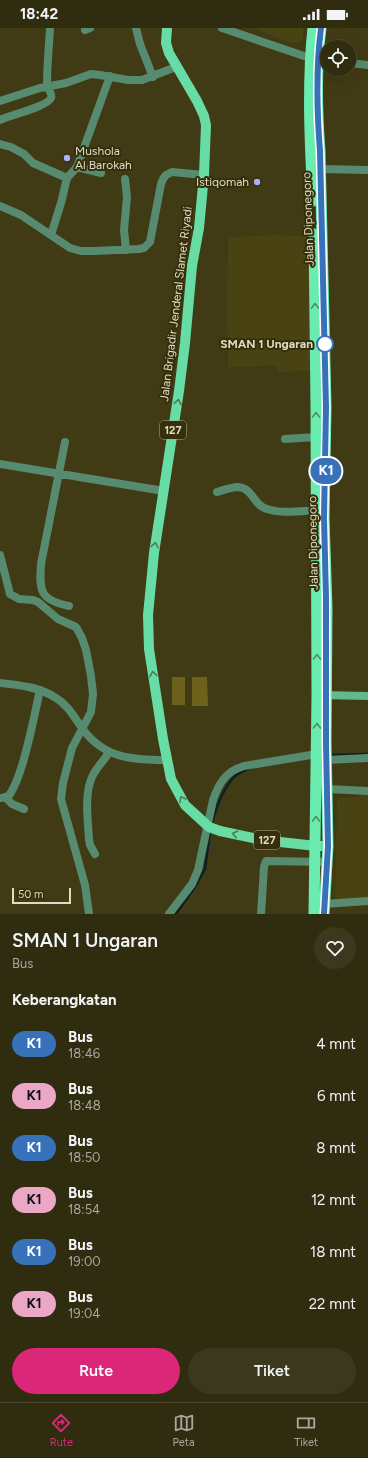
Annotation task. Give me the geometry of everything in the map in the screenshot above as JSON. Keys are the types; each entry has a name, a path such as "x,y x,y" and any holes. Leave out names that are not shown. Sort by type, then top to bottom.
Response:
{"highway":[{"name":"Jalan Diponegoro","path":"313,28 319,59 310,124 319,275"},
{"name":"Jalan Diponegoro","path":"321,28 318,124 320,169 319,275 320,324 326,415 324,518 321,563"},
{"name":"Jalan Diponegoro","path":"314,914 314,862 321,759 322,695 321,563 317,510 316,437 320,324"},
{"name":"Jalan Diponegoro","path":"321,759 327,789 328,846 324,909"}],"main road":[{"name":"Jalan Brigadir Jenderal Slamet Riyadi","path":"167,28 166,43 169,53 197,101 204,116 206,125 204,175 199,228 192,266 185,343 154,553 148,615 149,649 167,760 171,779 185,805 208,827 262,840 328,846"},
{"path":"322,695 368,696"}],"street":[{"path":"0,120 7,116 25,112 49,100 52,96 47,86 50,28"},
{"path":"136,28 140,44 153,77"},
{"path":"222,28 319,59"},
{"path":"356,64 368,65"},
{"path":"0,101 47,86 66,83 91,74 135,81 153,77 176,67"},
{"path":"51,235 62,202 67,178 77,167 110,76"},
{"path":"0,144 11,147 24,154 33,163 67,178"},
{"path":"77,167 101,173"},
{"path":"320,169 368,170"},
{"path":"0,206 21,215 70,248 81,251 144,248 150,242 161,184 166,175 172,172 204,175"},
{"path":"125,179 126,197 124,230 126,250"},
{"path":"285,439 316,437"},
{"path":"65,442 41,564 41,583 43,592 48,598 57,603 69,606"},
{"path":"0,464 164,491"},
{"path":"217,492 239,487 248,491 261,507 266,509 279,511 317,510"},
{"path":"0,555 10,594 19,598 38,602 58,619 76,627 86,650 93,694 91,712 72,748 63,783 61,799 85,885 89,914"},
{"path":"0,683 40,690 57,698 64,704 82,728 95,742 109,752 133,759 167,760"},
{"path":"24,809 2,798 11,792 20,769 40,690"},
{"path":"95,854 90,845 89,839 89,785 94,772 109,752"},
{"path":"169,914 192,884 196,876 213,800 217,789 225,776 233,770 262,763 321,759 368,758"},
{"path":"327,789 368,790"},
{"path":"261,914 264,867 266,861 327,862"},
{"path":"324,909 368,901"}],"shaded area":[{"path":"251,28 303,28 303,40 294,44"},
{"path":"272,235 309,236 310,371 278,372 277,366 228,367 228,237"},
{"path":"172,677 185,677 185,705 172,705"},
{"path":"192,677 207,677 208,706 192,706"},
{"path":"359,788 368,789 368,898 335,902 337,798 359,797"}],"waterway":[{"path":"329,755 368,754"},
{"path":"212,823 226,787 235,776 248,769"},
{"path":"176,914 195,887 205,869 210,832"}],"bus line":[{"name":"K1","path":"321,28 318,124 320,151 320,204 326,407 326,477 324,518 326,563 326,742 328,846 324,914"}],"place":[{"name":"Mushola Al Barokah","path":"67,158"},
{"name":"Istiqomah","path":"257,182"},
{"name":"SMAN 1 Ungaran","path":"325,344"}]}
